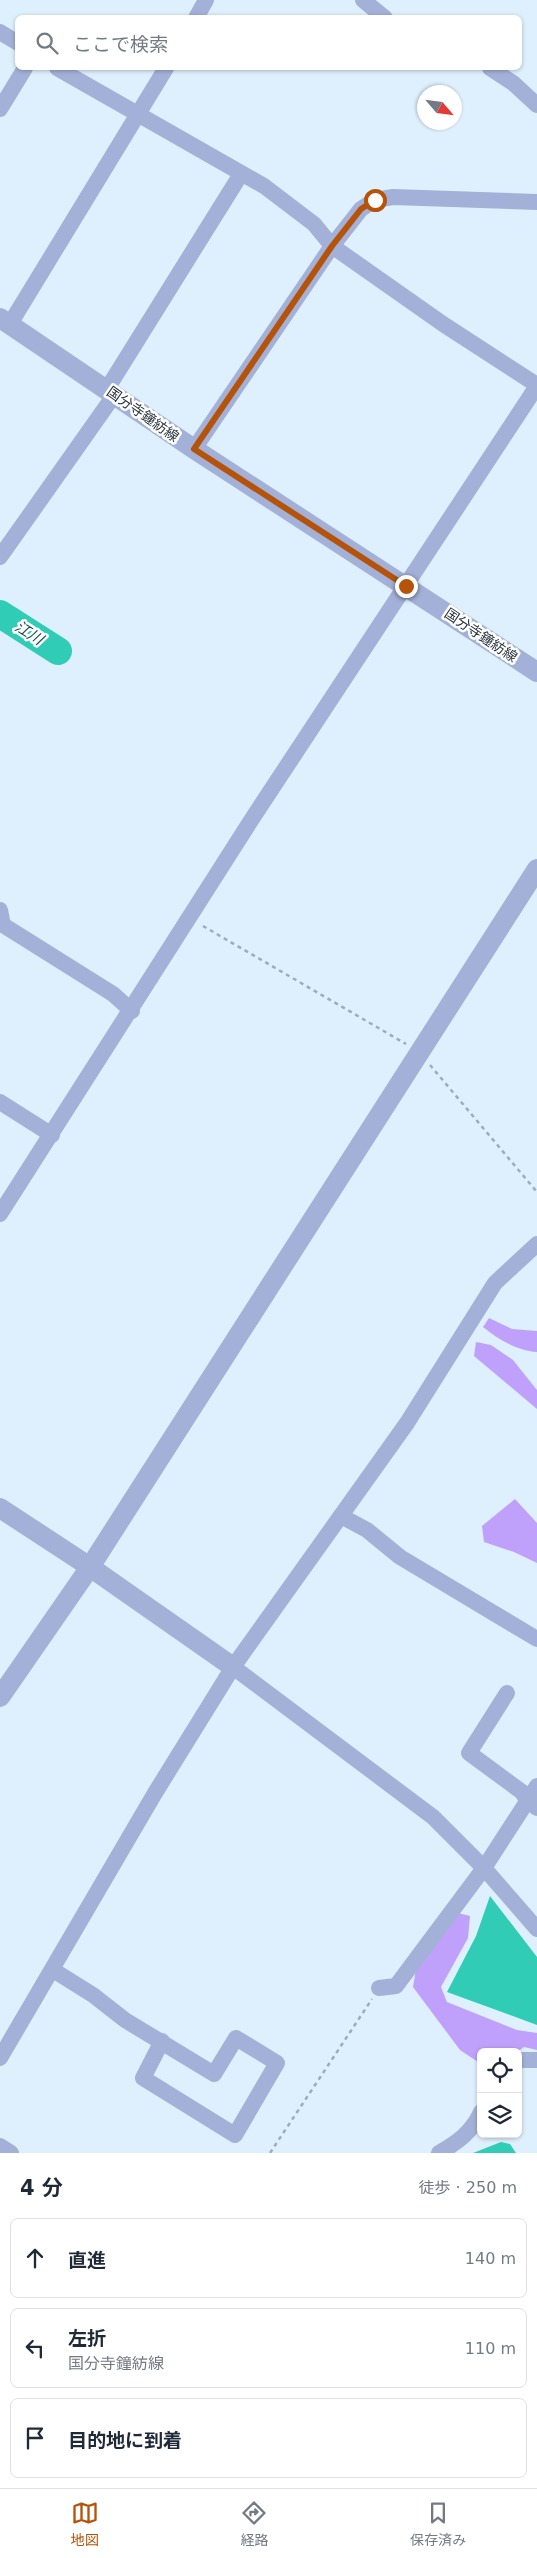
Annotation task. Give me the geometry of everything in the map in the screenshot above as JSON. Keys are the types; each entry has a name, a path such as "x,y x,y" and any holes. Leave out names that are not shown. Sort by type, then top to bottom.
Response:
{"street":[{"path":"198,15 206,0"},
{"path":"363,0 381,15"},
{"path":"0,32 15,41"},
{"path":"0,109 24,70"},
{"path":"0,1214 132,1011 189,918 537,385 443,324 332,246 314,224 264,186 60,70"},
{"path":"5,321 165,70"},
{"path":"493,70 513,83 537,105"},
{"path":"0,557 111,392 241,174"},
{"path":"194,449 332,246 361,209 375,200 392,198 537,202"},
{"name":"国分寺鐘紡線","path":"5,321 194,449 537,672"},
{"path":"0,1697 90,1567 537,869"},
{"path":"0,910 3,925 113,994 132,1011"},
{"path":"0,1102 52,1135"},
{"path":"0,2058 155,1793 233,1667 407,1423 495,1284 537,1244"},
{"path":"0,1508 90,1567 233,1667 432,1817 484,1868 537,1929"},
{"path":"341,1516 367,1530 400,1557 537,1639"},
{"path":"507,1693 469,1753 522,1792 532,1804"},
{"path":"379,1988 396,1986 532,1804 537,1786"},
{"path":"53,1970 93,1994 125,2020 162,2041 214,2074 236,2038 277,2063 235,2135 143,2078 162,2041"},
{"path":"522,2060 537,2060"},
{"path":"439,2153 464,2138 477,2120"},
{"path":"0,2146 11,2153"}],"path":[{"path":"189,918 419,1052 537,1192"},
{"path":"270,2153 379,1988"}],"shaded area":[{"path":"489,1318 512,1329 537,1331 537,1352 515,1347 501,1340 483,1327"},
{"path":"476,1342 491,1345 513,1360 537,1390 537,1409 474,1356"},
{"path":"515,1499 537,1523 537,1563 514,1552 484,1542 482,1526"},
{"path":"490,1896 537,1957 537,2025 447,1992 476,1936"},
{"path":"458,1913 470,1916 468,1938 441,1987 447,2002 517,2030 537,2033 537,2050 524,2047 477,2048 477,2061 460,2050 413,1987 416,1969"},
{"path":"501,2142 510,2144 516,2153 473,2153"}],"waterway":[{"name":"江川","path":"0,614 58,651"}],"route":[{"path":"375,200 361,209 332,246 194,449 406,586"}]}
